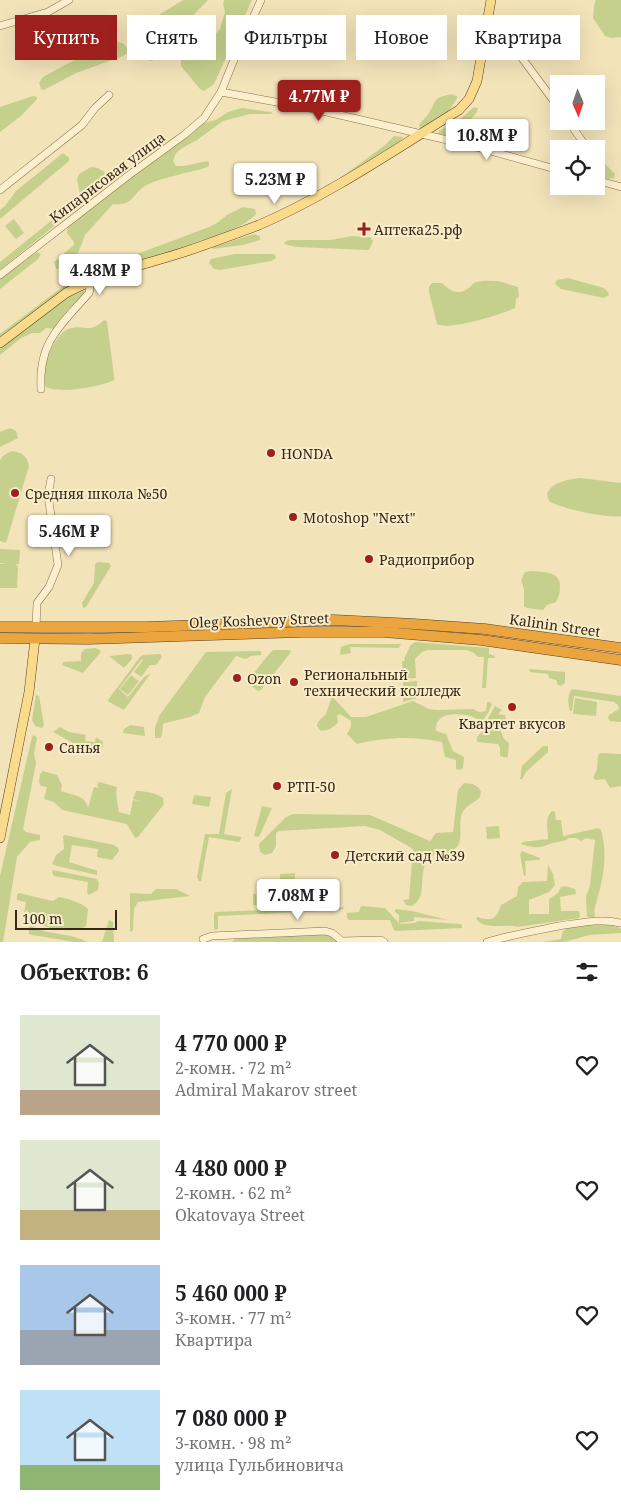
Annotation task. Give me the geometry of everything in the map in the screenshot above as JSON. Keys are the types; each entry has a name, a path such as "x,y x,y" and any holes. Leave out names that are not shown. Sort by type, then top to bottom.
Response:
{"highway":[{"name":"Oleg Koshevoy Street","path":"0,628 138,627 334,620 485,629"},
{"name":"Kalinin Street","path":"485,629 621,648"},
{"name":"Oleg Koshevoy Street","path":"0,638 89,639 301,632 384,632 518,645"},
{"name":"Kalinin Street","path":"518,645 621,660"}],"main road":[{"path":"488,15 491,0"},
{"path":"0,343 66,293 88,282 185,252 278,216 328,189 458,110 470,99 479,73 481,60"},
{"path":"0,643 17,639"},
{"path":"0,838 29,692 35,639"}],"street":[{"path":"0,26 48,12 69,0"},
{"name":"Кипарисовая улица","path":"0,275 204,118 221,92 261,0"},
{"path":"523,60 550,96"},
{"path":"221,92 314,109 469,145 550,168"},
{"path":"0,190 82,125 95,108 109,95"},
{"path":"605,183 621,187"},
{"path":"41,389 40,375 44,352 55,332 70,312 89,293 88,282"},
{"path":"36,628 36,603 49,587 58,565 48,495 51,479"},
{"path":"487,942 528,931 585,922 621,923"},
{"path":"203,939 212,936 324,931 332,933 342,941 381,940 384,942"}],"green space":[{"path":"183,0 208,0 194,15 159,15"},
{"path":"224,0 252,0 245,15 226,15 226,57 214,84 204,91 200,89 181,66 181,60 216,60 216,34 220,29 225,12"},
{"path":"596,0 621,0 621,37 611,38 605,36 593,18"},
{"path":"117,42 122,43 127,48 127,54 117,58"},
{"path":"74,60 112,60 76,73 44,90 41,89 39,83 43,77"},
{"path":"452,94 458,97 448,112 420,129 419,125 437,99"},
{"path":"33,96 37,97 37,99 22,115 0,132 0,107"},
{"path":"474,107 478,108 477,112 455,138 438,135 439,131 459,120"},
{"path":"242,108 271,112 273,114 250,114 223,121 184,147 176,153 173,161 176,166 207,161 209,166 150,183 140,189 129,202 113,204 85,235 75,261 56,269 54,262 74,245 74,242 67,233 68,227 117,188 185,139 203,123 216,120 228,112"},
{"path":"394,136 403,137 401,143 336,181 384,146"},
{"path":"63,153 69,158 69,161 0,219 0,210 16,191"},
{"path":"605,164 615,174 614,178 605,179"},
{"path":"91,167 98,168 111,176 112,179 0,270 0,262 77,200 80,195 77,179 79,174"},
{"path":"243,207 255,209 256,214 236,227 145,260 93,277 91,276 92,271 209,227"},
{"path":"14,219 24,233 16,239 5,226"},
{"path":"254,234 260,236 260,240 243,245 212,249 213,247"},
{"path":"352,236 370,237 373,241 369,250 296,247 284,244 290,240 330,240"},
{"path":"37,252 41,254 38,259 0,289 0,279"},
{"path":"235,254 274,254 276,258 271,261 220,270 214,269 209,263 211,259"},
{"path":"72,268 75,270 73,284 0,339 0,334 65,285 68,272"},
{"path":"568,278 604,288 609,295 604,298 561,289 555,284 557,280"},
{"path":"498,281 518,287 519,297 516,299 515,308 488,318 463,324 443,326 437,324 429,292 429,287 432,283 442,283 451,290 460,292 477,282"},
{"path":"84,289 84,294 67,311 54,329 46,328 40,333 32,333 21,338 0,355 0,347 74,293"},
{"path":"104,320 107,321 114,380 80,389 60,390 46,387 44,373 46,364 53,346 62,333 68,329 78,327 94,327"},
{"path":"10,428 16,431 18,438 0,447 0,432"},
{"path":"11,451 23,455 27,459 29,466 6,543 0,541 0,460"},
{"path":"580,478 621,483 621,516 615,517 584,512 562,507 549,501 547,494 553,486 561,482"},
{"path":"0,549 20,550 19,564 16,564 18,567 17,588 0,588 0,564 7,564 0,563"},
{"path":"98,562 109,563 111,566 86,607 83,608 82,603 94,583 95,564"},
{"path":"525,572 550,573 557,577 559,581 560,592 556,602 547,605 543,610 524,606 524,589 521,580"},
{"path":"415,642 489,648 489,654 495,656 494,658 488,658 486,688 482,688 484,657 478,657 467,650 428,650 422,652 415,659 416,678 403,679 402,661 405,661 404,659 410,646"},
{"path":"349,644 401,644 399,648 350,647 351,653 340,655 341,647"},
{"path":"96,648 101,651 100,653 83,673 62,665 63,662 81,661 81,653 85,649"},
{"path":"273,650 290,650 291,652 261,690 258,691 247,682"},
{"path":"261,651 261,655 251,656 246,659 236,656 205,697 199,713 163,724 162,735 160,738 155,738 155,728 159,716 206,652"},
{"path":"160,654 162,657 156,665 150,665 141,677 134,672 143,660 148,664 142,659 119,689 128,697 144,677 151,673 124,710 109,702 108,700 140,657 143,655"},
{"path":"132,655 132,659 124,668 109,656"},
{"path":"529,669 565,672 565,683 561,686 558,685 556,680 549,678 548,674 530,672"},
{"path":"131,675 139,681 128,695 120,689"},
{"path":"417,681 417,698 403,702 403,682"},
{"path":"572,689 621,696 621,722 610,721 608,718 609,715 619,709 618,705 614,702 574,696 572,711 570,711 568,699"},
{"path":"36,695 39,696 44,725 42,728 35,726 32,720"},
{"path":"332,696 351,717 366,717 413,701 429,709 473,709 479,712 486,711 487,702 492,704 483,720 454,714 443,717 436,725 436,731 446,734 453,751 464,757 463,768 460,770 456,769 456,760 445,757 442,742 400,738 357,744 347,734 351,727 351,721 340,714 337,716 338,722 334,726 327,730 320,730 317,726 318,722 326,714"},
{"path":"575,698 597,702 596,716 573,714"},
{"path":"495,706 502,710 498,714 505,715 507,724 488,722 487,720"},
{"path":"130,725 144,727 145,736 123,733 124,729"},
{"path":"488,725 498,727 505,740 509,743 507,758 500,756 498,744 477,742 477,737"},
{"path":"60,727 69,732 86,735 85,741 95,742 96,737 103,742 103,747 73,743 53,732"},
{"path":"34,735 37,738 34,754 36,763 23,829 26,832 40,835 40,840 30,842 17,857 3,942 0,942 0,876"},
{"path":"543,746 548,746 548,752 520,779 522,766"},
{"path":"601,753 621,754 621,786 610,788 605,779 596,780 593,778 597,769 598,755"},
{"path":"43,771 57,775 62,785 61,791 78,796 84,800 88,808 94,787 99,788 97,785 99,782 117,787 116,797 119,812 130,815 133,800 142,802 133,799 136,791 157,795 163,798 164,804 138,837 135,838 127,824 62,810 54,802 44,799 47,787 41,786 39,782 40,774"},
{"path":"464,783 473,784 479,788 481,792 480,797 464,810 461,816 460,840 455,849 448,852 449,859 439,860 439,852 430,858 426,864 423,872 421,894 418,901 412,906 406,905 403,900 409,899 413,849 380,830 365,826 279,831 276,833 276,846 272,853 265,855 260,852 259,844 286,817 293,814 370,815 430,841 436,833 453,832 458,790"},
{"path":"232,789 224,834 241,837 241,839 239,842 209,837 201,881 199,881 197,877 205,834 219,834 226,793"},
{"path":"194,795 211,797 209,807 192,804"},
{"path":"262,806 272,808 259,837 254,836"},
{"path":"552,811 555,812 556,820 561,820 563,836 598,828 601,830 604,861 594,918 587,917 586,897 590,885 595,840 586,838 581,841 576,838 569,838 538,847 521,844 523,842 548,839 547,821"},
{"path":"499,826 500,838 487,839 486,827"},
{"path":"63,836 114,845 119,851 112,860 97,857 98,849 72,845 69,862 95,870 97,875 57,866 52,864 56,855 64,849"},
{"path":"522,851 540,858 539,860 525,861 526,875 524,876 520,854"},
{"path":"548,865 553,874 555,885 549,892 529,900 529,914 549,914 549,899 558,893 561,887 566,886 575,889 576,894 560,897 561,911 579,911 579,918 518,927 490,926 480,923 476,919 477,917 493,918 501,905 517,896 518,887 523,882 547,881"},
{"path":"53,870 97,879 99,883 98,890 89,895 87,892 88,882 54,876"},
{"path":"295,873 295,883 280,884 280,874"},
{"path":"156,889 176,889 190,896 138,902 134,909 133,930 130,932 130,893 151,894"},
{"path":"19,893 53,901 59,897 82,904 88,909 86,926 80,929 65,930 43,926 30,920 32,914 24,913 26,902 17,900"},
{"path":"287,893 288,903 253,905 253,894"},
{"path":"361,906 385,908 400,924 418,921 460,924 462,928 395,931 390,920 349,920 347,918 347,913 359,912"},
{"path":"345,908 340,910 218,916 218,929 215,930 214,928 215,912"},
{"path":"395,909 448,920 414,917 414,921 399,923 399,915 395,912"},
{"path":"109,920 113,922 114,942 102,942"},
{"path":"597,923 618,927 621,929 621,933 589,935 564,942 544,942 561,939 563,931 568,928"},
{"path":"29,927 87,942 74,942 29,934"},
{"path":"327,934 341,942 232,942 236,938"}],"place":[{"name":"Аптека25.рф","path":"364,229"},
{"name":"HONDA","path":"271,453"},
{"name":"Средняя школа №50","path":"15,493"},
{"name":"Motoshop \"Next\"","path":"293,517"},
{"name":"Радиоприбор","path":"369,559"},
{"name":"Ozon","path":"237,678"},
{"name":"Региональный технический колледж","path":"294,682"},
{"name":"Квартет вкусов","path":"512,707"},
{"name":"Санья","path":"49,747"},
{"name":"РТП-50","path":"277,786"},
{"name":"Детский сад №39","path":"335,855"}]}
